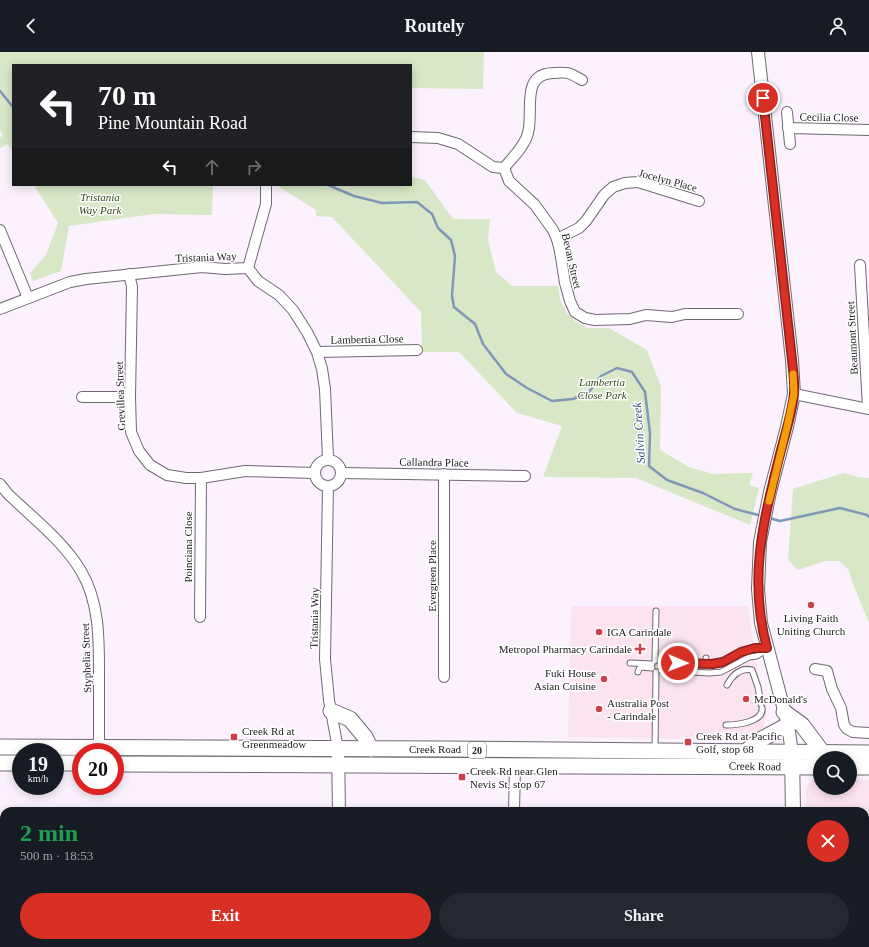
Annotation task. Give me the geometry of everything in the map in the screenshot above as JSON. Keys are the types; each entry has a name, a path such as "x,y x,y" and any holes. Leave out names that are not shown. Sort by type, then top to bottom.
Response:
{"main road":[{"path":"331,711 350,719 365,737 371,749"},
{"path":"745,752 786,719 802,725 817,751"},
{"name":"Creek Road","path":"0,747 72,747"},
{"name":"Creek Road","path":"124,747 745,752 792,760"},
{"name":"Creek Road","path":"857,755 869,753"},
{"path":"792,760 793,807"},
{"name":"Creek Road","path":"124,764 515,765 813,760"},
{"path":"0,763 12,763"},
{"path":"857,767 869,767"}],"street":[{"path":"758,52 792,360 794,394 770,492 760,542 758,600 761,623 786,719 792,760"},
{"path":"412,137 438,138 458,144 493,168 504,168 522,146 528,133 531,88 536,79 546,73 569,72 582,80"},
{"name":"Cecilia Close","path":"787,112 790,144"},
{"name":"Cecilia Close","path":"788,128 869,130"},
{"name":"Bevan Street","path":"504,168 509,181 535,205 553,230 557,239 570,301 575,312 585,318 602,320 630,319 646,315 672,317 685,314 738,314"},
{"name":"Jocelyn Place","path":"557,239 579,228 586,221 604,195 613,187 625,182 638,182 699,201"},
{"path":"248,268 266,204 266,186"},
{"path":"0,230 28,298"},
{"name":"Beaumont Street","path":"860,265 869,409"},
{"name":"Tristania Way","path":"0,309 70,282 202,266 225,269 248,268 258,281 279,295 293,310 308,332 317,352 322,369 325,390 328,459"},
{"name":"Grevillea Street","path":"129,274 132,288 130,397 131,432 139,451 150,465 167,475 186,478 201,478 245,471 315,473"},
{"name":"Lambertia Close","path":"317,352 416,350"},
{"path":"794,394 869,409"},
{"path":"82,397 130,397"},
{"path":"328,459 338,463 342,473 337,482 328,486 319,482 315,473 318,463 328,459"},
{"name":"Callandra Place","path":"342,473 525,476"},
{"name":"Evergreen Place","path":"444,474 444,677"},
{"name":"Poinciana Close","path":"200,617 201,478"},
{"name":"Styphelia Street","path":"0,484 8,494 65,550 81,571 89,587 96,614 99,637 100,743"},
{"name":"Tristania Way","path":"328,486 326,659 331,711 338,749"},
{"path":"815,669 827,671 832,689 841,708 844,725 847,729 853,732 869,733"},
{"path":"338,749 339,807"},
{"path":"514,807 515,765"}],"lane":[{"path":"655,752 654,666 656,611"},
{"path":"661,663 706,664 723,662 741,652 755,648 767,648"},
{"path":"661,670 709,673 721,672 749,657 756,656 767,648"},
{"path":"678,657 678,663"},
{"path":"706,658 706,664"},
{"path":"630,663 654,666"},
{"path":"638,672 638,669 641,667 654,666"},
{"path":"726,725 736,725 758,717 762,711 758,687 752,670 747,669 740,671 731,678 727,685"}],"shaded area":[{"path":"571,606 748,606 755,659 767,711 763,730 737,740 568,737"},
{"path":"857,779 869,780 869,807 806,807 806,786 813,780 813,795 857,795"}],"green space":[{"path":"0,52 484,52 483,89 412,88 412,64 12,64 12,150 8,144 0,148 0,137 3,136 0,131"},
{"name":"Lambertia Close Park","path":"412,177 425,180 453,219 490,219 488,240 496,272 512,286 558,286 560,299 566,312 575,321 587,328 609,328 647,350 661,387 660,450 689,467 712,474 753,473 749,485 759,488 750,525 636,478 543,477 562,426 517,413 459,352 422,352 421,312 332,217 316,216 316,210 278,186 412,186"},
{"name":"Tristania Way Park","path":"35,186 213,186 212,215 153,214 69,226 61,271 33,281 30,273 46,255 58,223"},
{"path":"843,473 869,478 869,623 851,579 849,570 839,561 825,561 798,570 788,560 793,489"}],"waterway":[{"name":"Salvin Creek","path":"0,91 12,106"},
{"name":"Salvin Creek","path":"330,186 354,196 382,203 417,202 432,214 438,228 451,240 455,256 452,296 454,307 475,324 483,344 506,374 527,388 552,401 573,399 589,392 601,376 617,368 632,372 645,392 650,433 649,466 667,480 703,493 735,509 762,516"},
{"name":"Salvin Creek","path":"769,518 780,521 840,508 867,515 869,517"}],"slow traffic":[{"path":"769,501 794,394 793,374"}],"place":[{"name":"Living Faith Uniting Church","path":"811,605"},
{"name":"IGA Carindale","path":"599,632"},
{"name":"Metropol Pharmacy Carindale","path":"640,649"},
{"name":"Fuki House Asian Cuisine","path":"604,679"},
{"name":"McDonald's","path":"746,699"},
{"name":"Australia Post - Carindale","path":"599,709"},
{"name":"Creek Rd at Greenmeadow","path":"234,737"},
{"name":"Creek Rd at Pacific Golf, stop 68","path":"688,742"},
{"name":"Creek Rd near Glen Nevis St, stop 67","path":"462,777"}],"route":[{"path":"678,663 712,664 723,662 741,652 755,648 767,648 761,623 758,600 760,542 770,492 794,394 792,360 763,98"}]}
